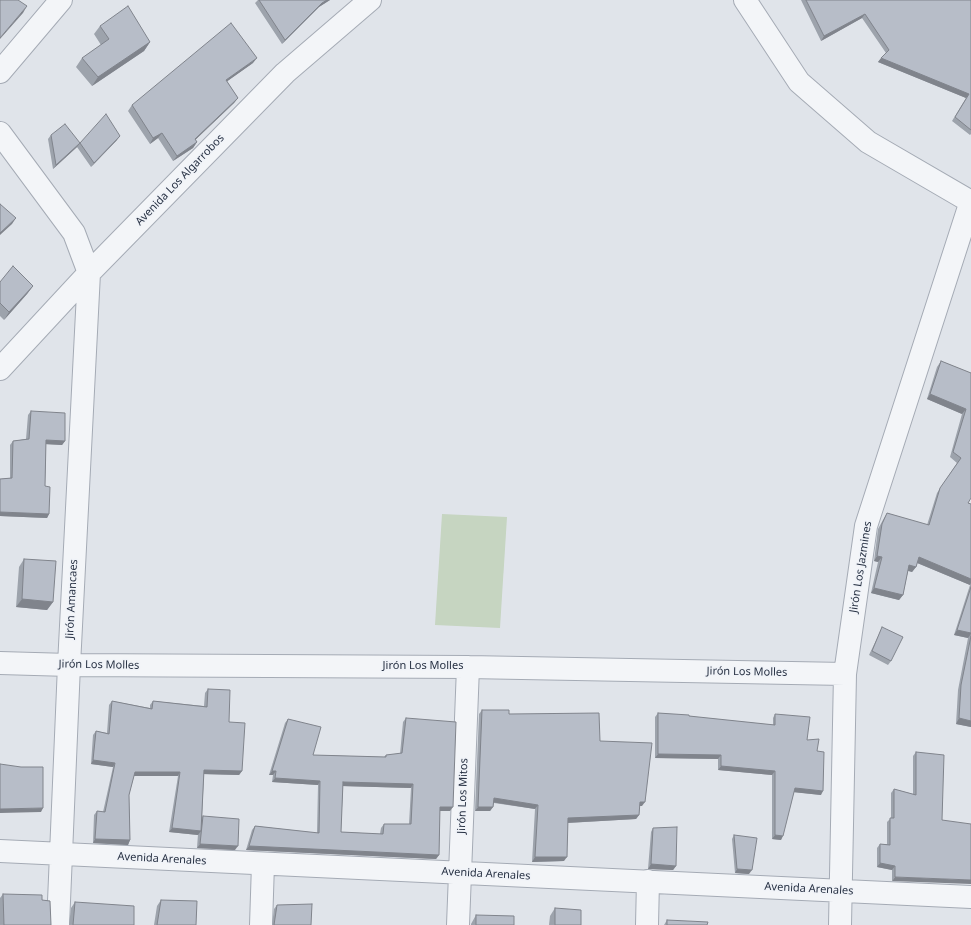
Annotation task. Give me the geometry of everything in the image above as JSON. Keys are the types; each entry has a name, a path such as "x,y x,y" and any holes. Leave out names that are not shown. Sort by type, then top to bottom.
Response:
{"street":[{"path":"0,72 61,0"},
{"name":"Avenida Los Algarrobos","path":"0,369 89,273 285,73 370,0"},
{"path":"745,0 799,82 868,142 971,202"},
{"path":"0,133 74,233 89,273"},
{"name":"Jirón Los Jazmines","path":"840,925 845,674 866,526 971,202"},
{"name":"Jirón Amancaes","path":"58,925 69,665 89,273"},
{"name":"Jirón Los Molles","path":"0,663 69,665 468,667 845,674"},
{"name":"Jirón Los Mitos","path":"458,925 468,667"},
{"name":"Avenida Arenales","path":"0,851 971,896"},
{"path":"260,925 263,864"},
{"path":"647,925 648,882"}],"green space":[{"path":"442,514 507,517 500,628 435,625"}],"building":[{"path":"0,0 18,0 27,6 0,38"},
{"path":"259,0 327,0 322,3 285,40"},
{"path":"806,0 971,0 971,130 955,117 969,94 881,58 889,50 865,14 824,36"},
{"path":"128,6 150,42 98,77 82,58 109,39 100,26"},
{"path":"231,23 257,58 226,80 238,98 195,139 197,142 177,156 162,133 153,138 132,105"},
{"path":"106,114 120,136 94,163 80,143"},
{"path":"65,124 80,143 56,165 51,135"},
{"path":"0,204 16,218 0,233"},
{"path":"13,266 33,286 9,312 0,303 0,282"},
{"path":"941,361 971,373 971,498 968,503 971,504 971,579 919,557 916,567 909,565 903,595 874,588 882,557 877,556 882,524 887,513 929,525 940,488 961,458 953,452 966,409 930,394"},
{"path":"31,411 65,413 65,441 46,440 45,486 50,487 49,514 0,512 0,479 12,478 13,441 29,439"},
{"path":"24,559 56,561 53,602 22,599"},
{"path":"971,587 971,633 957,630"},
{"path":"882,627 903,637 891,661 872,651"},
{"path":"971,636 971,721 959,718 961,685"},
{"path":"208,689 230,690 229,722 245,723 242,771 204,770 201,831 172,828 180,772 135,772 129,795 130,840 95,839 97,811 105,812 115,763 93,760 96,731 109,734 112,701 152,709 153,701 207,707"},
{"path":"482,710 509,710 509,714 599,713 600,741 652,743 645,802 640,802 639,815 568,818 567,857 535,857 538,805 494,798 493,807 478,807"},
{"path":"658,713 775,725 775,714 810,717 807,740 819,739 817,751 824,752 823,791 795,788 783,836 775,835 775,771 721,766 721,755 658,754"},
{"path":"406,718 456,722 453,807 440,807 439,855 249,846 255,826 319,833 320,781 275,778 276,771 272,771 288,719 321,727 313,755 386,757 386,755 402,753","holes":["343,782 413,784 411,824 384,824 383,834 341,832"]},
{"path":"916,752 944,755 942,820 971,824 971,880 895,877 895,866 880,863 880,844 890,845 890,818 894,818 894,789 916,795"},
{"path":"0,764 21,767 43,767 43,808 0,809"},
{"path":"203,816 239,819 238,846 200,844"},
{"path":"677,827 676,866 651,864 653,828"},
{"path":"734,835 757,838 752,870 737,869"},
{"path":"3,894 42,895 42,900 50,901 51,925 4,925"},
{"path":"161,900 197,901 196,925 157,925"},
{"path":"75,902 134,906 134,925 73,925"},
{"path":"312,904 311,925 274,925 277,905"},
{"path":"555,908 581,910 581,925 555,925"},
{"path":"476,915 514,916 514,925 476,925"},
{"path":"667,920 708,922 707,925 667,925"}]}
